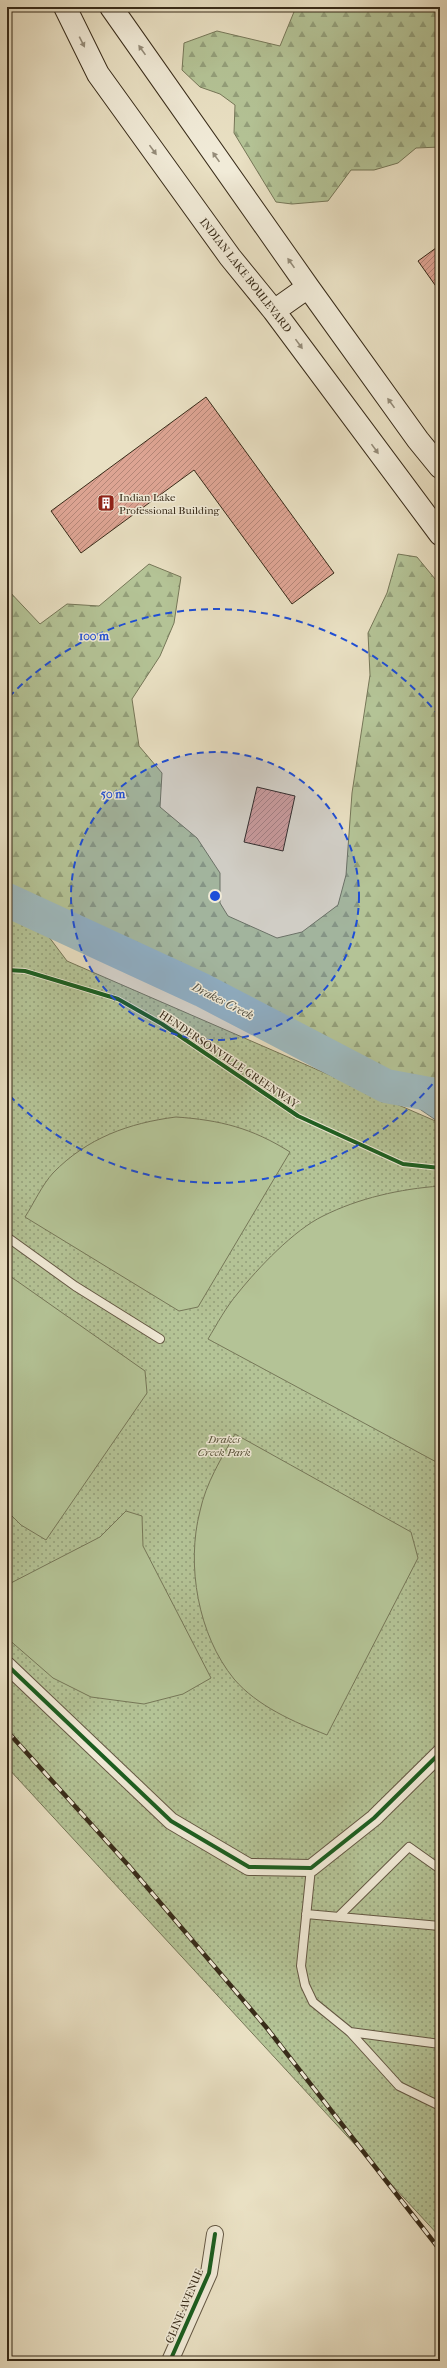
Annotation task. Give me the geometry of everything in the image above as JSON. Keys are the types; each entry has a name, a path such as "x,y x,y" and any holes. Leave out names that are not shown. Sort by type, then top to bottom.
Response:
{"main road":[{"name":"INDIAN LAKE BOULEVARD","path":"65,7 98,74 230,257 274,310 440,534"},
{"path":"111,7 308,287 418,440 440,467"},
{"path":"274,310 308,287"}],"street":[{"path":"7,1665 171,1821 249,1867 311,1868 374,1818 440,1752"},
{"name":"CLINE AVENUE","path":"170,2361 209,2273 215,2234"}],"lane":[{"path":"7,1237 75,1286 160,1339"},
{"path":"338,1917 409,1847 440,1868"},
{"path":"311,1868 301,1966 305,1985 313,2002 350,2032 398,2086 440,2106"},
{"path":"306,1914 440,1926"},
{"path":"350,2032 440,2044"}],"green space":[{"path":"296,7 440,7 440,147 416,148 398,163 374,170 351,170 328,201 292,204 276,202 234,133 235,105 220,94 200,87 182,70 184,43 217,31 280,46"},
{"path":"398,554 417,557 440,585 440,1085 386,1086 202,990 7,900 7,589 40,624 67,604 99,606 149,564 181,577 174,623 160,656 132,699 139,746 162,773 160,807 197,838 220,873 220,903 228,916 277,938 302,932 338,905 346,875 352,793 370,675 368,633 387,593"},
{"name":"Drakes Creek Park","path":"7,881 67,961 440,1123 440,2237 7,1767"},
{"path":"176,1117 207,1120 249,1131 290,1152 198,1307 179,1311 25,1217 53,1173 80,1150 94,1141 125,1128 142,1123"},
{"path":"440,1186 440,1464 208,1339 230,1304 256,1272 277,1250 300,1230 312,1222 365,1199 410,1189"},
{"path":"7,1274 145,1371 147,1393 46,1540 21,1525 7,1511"},
{"path":"235,1434 411,1532 418,1558 327,1735 289,1719 265,1705 243,1689 222,1661 212,1642 204,1621 198,1599 195,1576 194,1554 196,1532 206,1491 214,1471"},
{"path":"126,1511 142,1516 143,1546 211,1678 183,1694 144,1704 91,1697 53,1678 7,1638 7,1585 100,1537"}],"water":[{"path":"440,1085 440,1123 386,1086"}],"building":[{"path":"440,245 440,292 418,261"},
{"name":"Indian Lake Professional Building","path":"206,397 334,573 292,604 194,470 81,553 51,511"},
{"path":"257,787 295,796 283,851 244,842"}],"waterway":[{"name":"Drakes Creek","path":"7,900 202,990 386,1086 440,1096"}],"railway":[{"path":"7,1731 129,1866 266,2027 440,2250"}],"cycle path":[{"name":"HENDERSONVILLE GREENWAY","path":"7,970 25,971 118,999 162,1024 298,1116 403,1164 440,1168"},
{"path":"7,1665 171,1821 249,1867 311,1868 374,1818 440,1753"},
{"path":"170,2361 209,2273 215,2234"}],"place":[{"name":"Indian Lake Professional Building","path":"106,503"}]}
